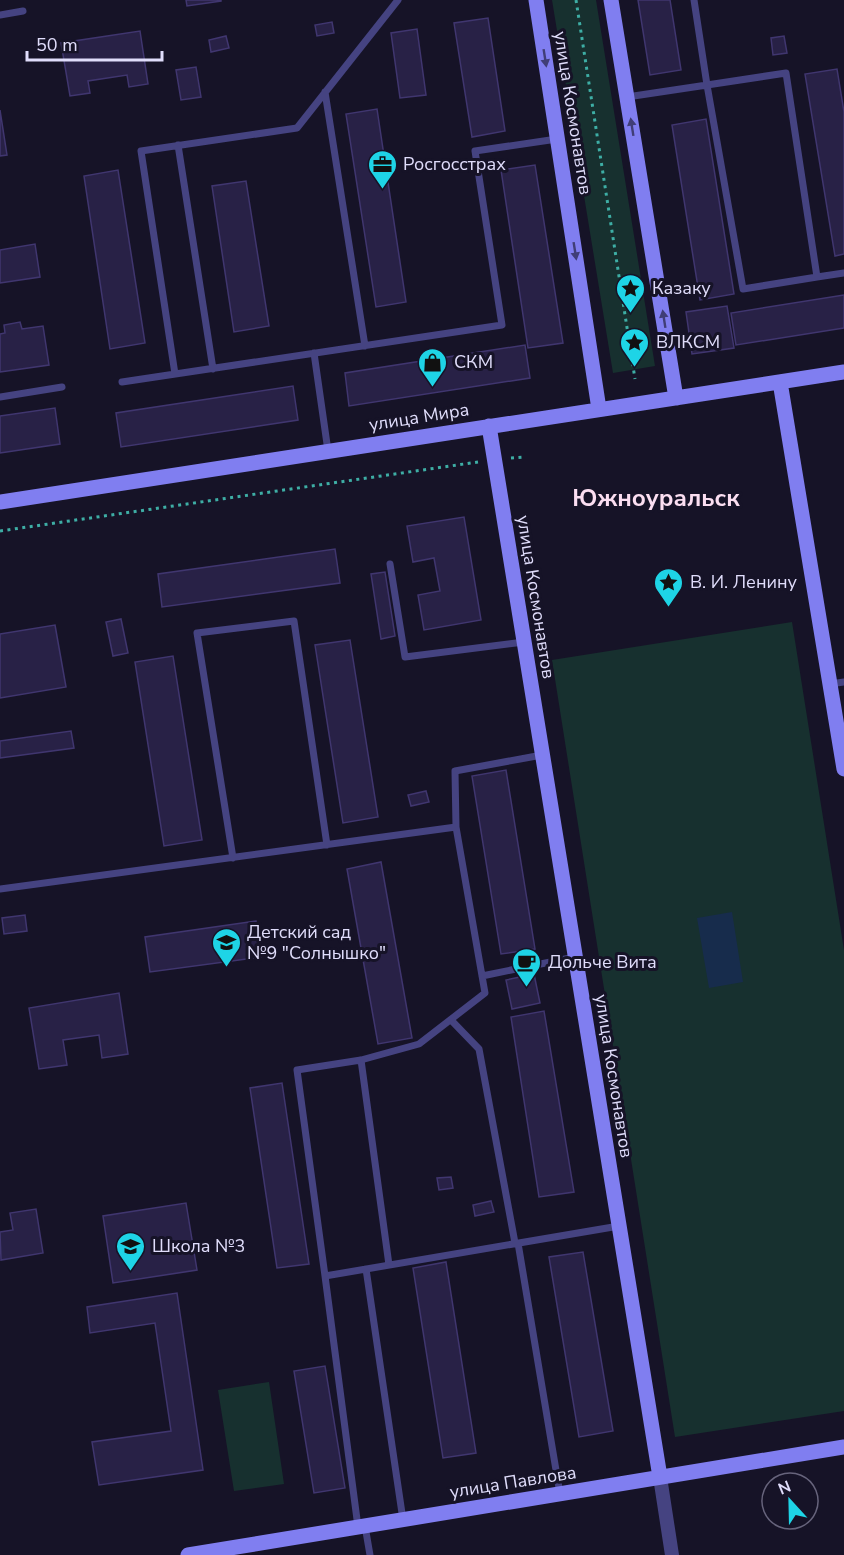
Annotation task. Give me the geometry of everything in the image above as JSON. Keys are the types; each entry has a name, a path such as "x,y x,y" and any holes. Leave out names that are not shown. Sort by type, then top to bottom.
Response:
{"street":[{"name":"улица Космонавтов","path":"536,0 599,409"},
{"path":"611,0 676,398"},
{"name":"улица Мира","path":"0,502 844,372"},
{"path":"780,382 837,683 844,769"},
{"name":"улица Космонавтов","path":"489,426 672,1555"},
{"name":"улица Павлова","path":"188,1555 844,1447"}],"lane":[{"path":"175,374 141,150 297,128 398,0"},
{"path":"694,0 743,289 844,273"},
{"path":"0,15 23,11"},
{"path":"627,97 786,73 817,277"},
{"path":"325,92 365,346"},
{"path":"122,382 502,325 475,151 557,139"},
{"path":"178,145 213,369"},
{"path":"314,353 328,451"},
{"path":"0,398 62,387"},
{"path":"390,564 405,657 524,642"},
{"path":"233,858 197,633 294,621 327,845"},
{"path":"370,1555 362,1527 297,1070 361,1060 419,1044 485,993 456,827 455,771 542,755"},
{"path":"0,889 456,827"},
{"path":"482,976 575,957"},
{"path":"450,1020 479,1049 517,1243 560,1494"},
{"path":"361,1060 389,1265"},
{"path":"325,1276 619,1226"},
{"path":"366,1269 403,1520"}],"path":[{"path":"576,0 635,379"},
{"path":"0,531 494,459 524,457"}],"green space":[{"path":"552,0 596,0 655,366 613,373"},
{"path":"792,622 844,950 844,1411 675,1437 552,660"},
{"path":"269,1382 284,1484 234,1491 218,1390"}],"water":[{"path":"732,912 743,982 709,988 697,918"}],"building":[{"path":"186,0 221,0 221,1 187,6"},
{"path":"638,0 670,0 681,70 650,75"},
{"path":"488,18 505,131 472,137 454,23"},
{"path":"332,22 334,33 317,36 315,25"},
{"path":"417,29 426,95 400,98 391,33"},
{"path":"140,31 148,84 129,87 127,75 88,81 90,93 70,96 61,43"},
{"path":"226,36 229,48 211,52 209,40"},
{"path":"784,36 787,53 773,55 771,38"},
{"path":"196,67 201,97 181,100 176,70"},
{"path":"837,69 844,112 844,254 835,256 805,74"},
{"path":"377,109 406,302 376,307 346,114"},
{"path":"0,110 7,155 0,156"},
{"path":"706,119 734,294 700,300 672,125"},
{"path":"535,165 563,343 528,348 501,170"},
{"path":"118,170 145,343 110,349 84,176"},
{"path":"246,181 269,326 234,332 212,186"},
{"path":"35,244 40,277 0,283 0,250"},
{"path":"844,295 844,328 736,345 731,313"},
{"path":"727,306 734,348 692,354 686,312"},
{"path":"20,322 22,329 43,326 49,365 0,372 0,334 5,333 4,325"},
{"path":"525,345 530,378 349,406 345,373"},
{"path":"293,386 298,420 121,447 116,413"},
{"path":"55,408 60,444 0,453 0,416"},
{"path":"464,517 481,620 424,630 418,595 440,591 434,558 413,562 407,526"},
{"path":"335,549 340,583 162,607 158,574"},
{"path":"385,572 395,636 381,639 371,574"},
{"path":"121,619 128,653 113,656 106,622"},
{"path":"55,625 66,687 0,698 0,634"},
{"path":"350,640 378,817 343,823 315,645"},
{"path":"173,656 202,840 164,846 135,662"},
{"path":"71,731 74,748 0,758 0,741"},
{"path":"506,770 535,949 501,954 472,776"},
{"path":"426,791 429,802 411,806 408,795"},
{"path":"381,862 412,1038 378,1044 347,869"},
{"path":"25,915 27,931 4,934 2,918"},
{"path":"256,921 261,957 150,972 145,937"},
{"path":"534,974 540,1003 512,1009 506,980"},
{"path":"119,993 128,1054 102,1058 99,1035 63,1040 67,1065 39,1069 29,1008"},
{"path":"544,1011 574,1192 539,1197 511,1017"},
{"path":"282,1083 309,1264 277,1268 250,1088"},
{"path":"451,1177 453,1188 439,1190 437,1178"},
{"path":"491,1201 494,1212 475,1216 473,1205"},
{"path":"186,1203 197,1270 113,1283 103,1216"},
{"path":"36,1209 43,1253 1,1260 0,1232 13,1230 10,1213"},
{"path":"583,1252 613,1431 579,1437 549,1257"},
{"path":"446,1262 476,1453 443,1458 413,1268"},
{"path":"177,1293 203,1470 99,1485 92,1442 171,1431 155,1323 90,1333 87,1307"},
{"path":"325,1366 345,1488 314,1493 294,1371"}],"place":[{"name":"Росгосстрах","path":"382,190"},
{"name":"Казаку","path":"631,314"},
{"name":"ВЛКСМ","path":"635,368"},
{"name":"СКМ","path":"433,388"},
{"name":"В. И. Ленину","path":"669,608"},
{"name":"Детский сад №9 \"Солнышко\"","path":"226,968"},
{"name":"Дольче Вита","path":"527,988"},
{"name":"Школа №3","path":"131,1272"}],"district":[{"name":"Южноуральск","path":"656,498"}]}
